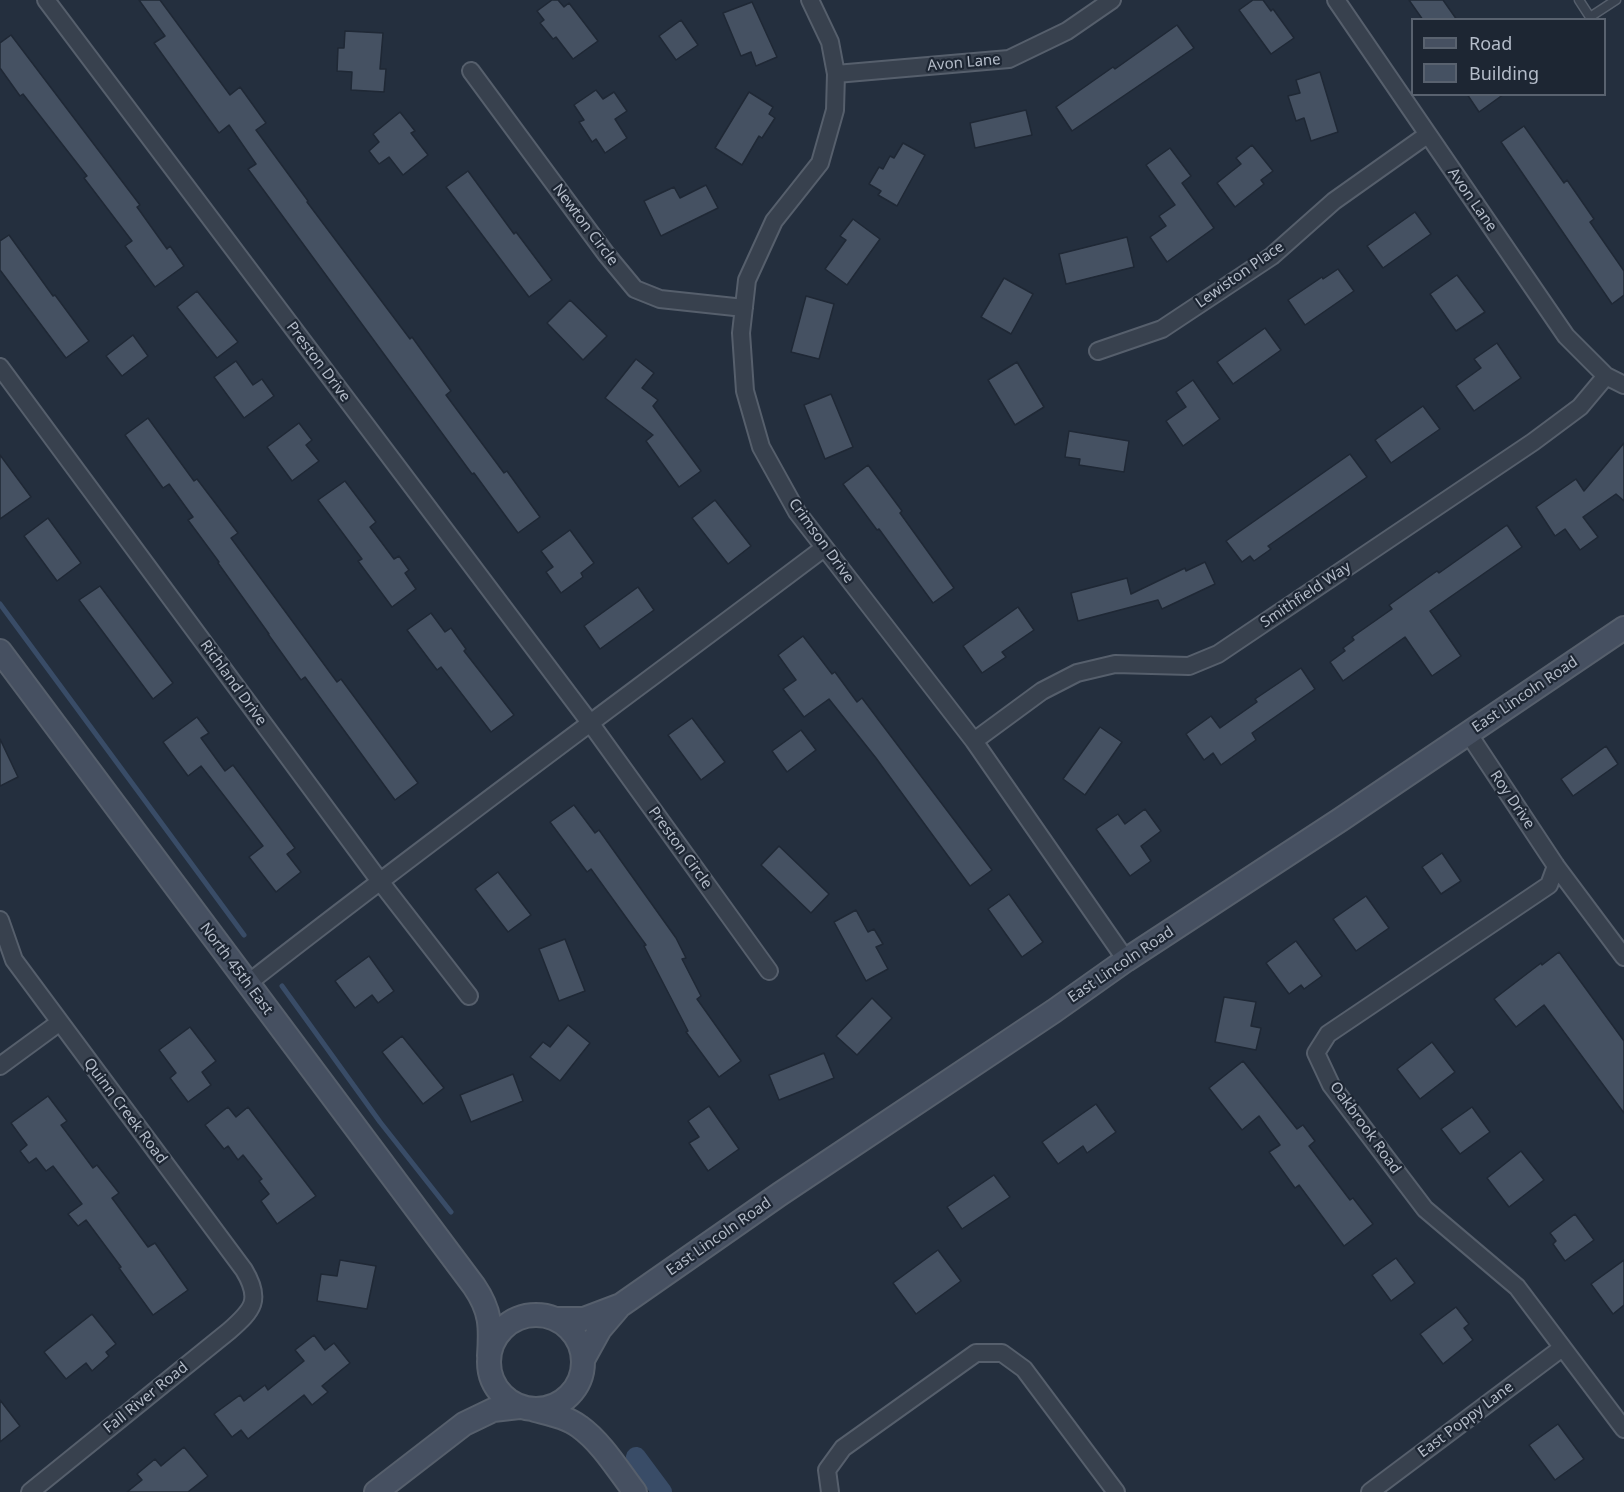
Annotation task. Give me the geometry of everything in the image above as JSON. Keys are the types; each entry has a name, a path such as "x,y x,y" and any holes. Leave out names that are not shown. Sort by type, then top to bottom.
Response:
{"main road":[{"name":"East Lincoln Road","path":"583,1366 600,1329 621,1305 780,1194 1126,960 1340,820 1624,628"},
{"name":"North 45th East","path":"0,651 484,1300 489,1314 489,1364"},
{"name":"North 45th East","path":"474,1286 500,1305 514,1312 530,1315"},
{"name":"East Lincoln Road","path":"557,1319 584,1319 621,1305"},
{"path":"464,1424 476,1408 493,1341 502,1328 530,1315 544,1315 557,1319 567,1326 581,1346 583,1366 581,1401 587,1423 599,1446"},
{"path":"489,1364 495,1386 505,1399 527,1408 560,1416 579,1426 599,1446 635,1492"},
{"path":"376,1492 464,1424 494,1410 550,1408 565,1400 576,1389 583,1366"}],"street":[{"name":"Preston Drive","path":"46,0 591,724"},
{"name":"Crimson Drive","path":"810,0 830,42 836,74 835,110 820,163 774,220 747,280 741,333 745,391 761,447 797,512 974,741 1126,960"},
{"name":"Avon Lane","path":"836,74 1009,59 1067,31 1112,0"},
{"name":"Avon Lane","path":"1336,0 1566,336 1606,376 1624,385"},
{"name":"Newton Circle","path":"471,71 606,254 635,289 660,299 744,308"},
{"name":"Lewiston Place","path":"1098,351 1162,329 1272,256 1334,201 1427,135"},
{"name":"Richland Drive","path":"0,367 379,880 469,996"},
{"name":"Smithfield Way","path":"974,741 1042,691 1077,673 1115,664 1189,666 1218,654 1533,442 1580,407 1606,376"},
{"path":"247,984 379,880 825,548"},
{"name":"Preston Circle","path":"591,724 769,972"},
{"name":"Roy Drive","path":"1468,733 1556,866 1624,957"},
{"name":"Oakbrook Road","path":"1556,866 1549,885 1328,1034 1316,1053 1331,1085 1425,1209 1517,1287 1624,1429"},
{"name":"Quinn Creek Road","path":"0,920 14,960 244,1270 251,1282 255,1298"},
{"path":"0,1066 60,1022"},
{"name":"Fall River Road","path":"37,1490 229,1331 248,1314 255,1298"},
{"name":"East Poppy Lane","path":"1370,1492 1562,1348"},
{"path":"830,1492 827,1470 843,1448 976,1353 1002,1353 1024,1369 1116,1492"}],"lane":[{"path":"1579,0 1590,17 1616,0"}],"building":[{"path":"139,0 160,0 230,95 240,87 266,123 256,130 307,202 451,391 446,395 504,473 507,471 540,517 518,533 474,473 472,474 248,169 256,164 229,125 219,133 154,43 165,36"},
{"path":"552,0 558,0 564,7 569,3 598,41 573,59 556,37 553,39 540,23 544,20 537,11"},
{"path":"1253,0 1263,0 1271,11 1273,9 1294,38 1271,54 1239,10"},
{"path":"1409,0 1443,0 1456,18 1422,18"},
{"path":"752,2 777,57 756,66 751,52 741,56 723,13"},
{"path":"681,20 698,45 676,60 659,36"},
{"path":"1177,25 1194,48 1072,131 1056,107"},
{"path":"345,31 383,33 380,69 386,69 384,92 351,90 352,72 337,71 338,48 344,48"},
{"path":"11,35 140,205 137,207 167,249 170,246 184,266 155,287 125,246 132,241 84,178 87,176 23,94 20,96 0,68 0,43"},
{"path":"1320,72 1338,132 1311,141 1304,118 1296,121 1288,96 1300,93 1296,80"},
{"path":"596,90 603,99 614,92 627,111 615,119 627,138 605,153 596,139 592,142 579,122 584,120 574,105"},
{"path":"749,92 773,107 769,114 775,118 762,138 759,136 742,165 715,148"},
{"path":"1468,96 1501,96 1479,112"},
{"path":"1026,110 1032,135 975,148 970,123"},
{"path":"400,112 415,131 411,133 428,155 403,175 389,157 379,164 369,151 379,142 373,134"},
{"path":"1524,126 1564,183 1567,180 1594,219 1590,222 1624,271 1624,295 1612,304 1501,142"},
{"path":"903,143 925,155 897,206 878,195 881,191 869,184 879,167 883,169 890,156 894,158"},
{"path":"1252,145 1273,171 1261,180 1264,184 1235,207 1217,183 1241,164 1236,158"},
{"path":"1170,148 1191,176 1182,183 1214,228 1167,262 1150,237 1166,226 1159,216 1175,205 1146,165"},
{"path":"468,171 514,234 516,232 552,280 529,297 446,187"},
{"path":"706,185 718,208 661,236 644,201 674,187 680,198"},
{"path":"1415,212 1431,234 1383,268 1367,246"},
{"path":"853,219 880,239 847,285 825,269 846,240 840,236"},
{"path":"9,235 89,341 66,358 0,270 0,241"},
{"path":"1127,237 1134,267 1066,284 1059,254"},
{"path":"1338,269 1354,291 1305,325 1288,300"},
{"path":"1457,275 1485,312 1456,331 1430,294"},
{"path":"1004,278 1033,294 1011,334 981,317"},
{"path":"197,291 238,342 217,358 177,307"},
{"path":"806,296 834,304 819,359 791,352"},
{"path":"570,300 607,336 583,360 547,323"},
{"path":"1265,328 1281,350 1233,384 1217,362"},
{"path":"133,335 148,356 122,376 106,356"},
{"path":"1497,343 1521,378 1474,411 1456,386 1481,368 1474,359"},
{"path":"636,359 654,373 642,388 658,400 653,406 701,471 679,487 646,441 653,435 605,398"},
{"path":"236,361 253,385 262,379 274,396 244,418 214,377"},
{"path":"1017,362 1044,407 1015,425 988,380"},
{"path":"1193,380 1220,419 1183,446 1166,421 1186,407 1176,392"},
{"path":"831,394 853,447 825,459 804,405"},
{"path":"1423,406 1440,429 1391,463 1375,440"},
{"path":"148,418 194,481 197,479 238,533 231,538 337,682 341,679 418,783 395,800 305,677 301,680 268,634 188,520 193,517 169,484 163,488 125,435"},
{"path":"299,423 312,440 306,445 319,461 292,481 267,447"},
{"path":"1069,431 1129,441 1124,472 1079,465 1080,459 1065,457"},
{"path":"1624,443 1624,501 1616,494 1583,517 1598,537 1580,550 1565,529 1555,536 1536,507 1576,479 1584,491"},
{"path":"1350,454 1367,477 1268,546 1271,549 1254,561 1250,556 1242,562 1226,541"},
{"path":"0,455 31,497 0,519"},
{"path":"868,465 954,588 933,603 843,484"},
{"path":"345,481 376,522 370,527 394,559 399,556 409,570 405,573 416,589 392,607 358,561 362,559 318,500"},
{"path":"715,500 751,546 728,564 692,518"},
{"path":"48,518 81,563 57,581 24,536"},
{"path":"1507,525 1522,547 1430,611 1461,656 1432,676 1405,637 1343,681 1330,662 1345,651 1343,648 1354,640 1352,637 1392,609 1389,605"},
{"path":"570,530 594,563 581,573 583,577 561,593 546,572 553,567 541,551"},
{"path":"1205,562 1215,584 1162,609 1158,600 1078,621 1071,593 1127,578 1131,594 1185,568 1186,571"},
{"path":"100,586 173,683 153,699 79,600"},
{"path":"638,587 654,610 600,649 584,626"},
{"path":"1018,607 1034,630 1002,652 1006,657 982,673 963,646"},
{"path":"431,613 445,632 451,628 466,649 464,651 514,715 491,732 441,667 437,670 407,630"},
{"path":"803,636 832,674 835,672 857,702 862,698 992,870 970,886 876,758 829,699 804,717 783,689 796,680 778,655"},
{"path":"1301,668 1315,689 1252,733 1256,740 1221,765 1213,753 1204,760 1186,734 1211,716 1220,728 1257,702 1255,699"},
{"path":"197,717 209,733 201,738 225,771 233,765 295,848 287,854 301,872 276,892 249,857 263,846 201,766 188,776 163,742"},
{"path":"692,718 725,762 701,780 668,735"},
{"path":"1100,727 1122,742 1085,795 1063,779"},
{"path":"801,730 816,750 787,772 772,751"},
{"path":"0,739 18,777 0,786"},
{"path":"1606,746 1618,764 1573,796 1561,779"},
{"path":"574,805 595,833 599,830 676,938 686,958 682,959 701,996 697,999 741,1061 719,1077 686,1032 688,1031 644,946 646,945 591,869 587,872 550,822"},
{"path":"1145,809 1161,831 1141,846 1151,861 1130,876 1096,829 1118,814 1125,824"},
{"path":"779,846 829,894 811,913 761,865"},
{"path":"1442,853 1461,881 1441,894 1422,867"},
{"path":"498,872 531,915 508,932 475,889"},
{"path":"1009,894 1043,942 1022,957 988,909"},
{"path":"1366,896 1389,928 1356,951 1333,919"},
{"path":"856,910 868,932 874,929 883,944 876,947 888,969 866,981 834,922"},
{"path":"565,939 585,991 559,1001 539,949"},
{"path":"1296,941 1322,976 1304,989 1301,985 1289,994 1266,963"},
{"path":"1559,952 1624,1041 1624,1113 1544,1005 1516,1027 1494,999"},
{"path":"369,956 394,991 378,1003 372,995 355,1008 335,981"},
{"path":"1224,997 1256,1002 1251,1026 1261,1028 1256,1050 1215,1042"},
{"path":"872,998 892,1018 857,1055 836,1036"},
{"path":"568,1025 590,1043 560,1081 530,1057 543,1042 550,1047"},
{"path":"190,1027 216,1061 202,1072 211,1085 188,1102 170,1078 176,1073 159,1050"},
{"path":"402,1036 444,1088 423,1104 382,1052"},
{"path":"1432,1042 1455,1072 1420,1099 1397,1069"},
{"path":"824,1053 834,1078 779,1100 769,1075"},
{"path":"1243,1061 1297,1129 1303,1125 1315,1141 1309,1146 1350,1200 1353,1198 1373,1224 1344,1246 1299,1185 1295,1188 1269,1152 1280,1145 1259,1116 1242,1130 1209,1088"},
{"path":"513,1074 523,1101 471,1122 460,1095"},
{"path":"48,1096 67,1121 61,1125 93,1168 97,1165 119,1193 112,1198 148,1247 155,1243 188,1290 153,1315 86,1220 78,1226 68,1214 82,1204 53,1166 46,1171 36,1158 29,1163 20,1151 27,1145 11,1123"},
{"path":"1096,1104 1116,1132 1087,1153 1083,1146 1058,1164 1042,1142"},
{"path":"709,1106 739,1149 708,1171 689,1143 699,1137 688,1121"},
{"path":"228,1107 236,1117 248,1107 316,1196 277,1224 261,1201 269,1194 259,1181 262,1179 243,1155 238,1160 228,1146 224,1149 205,1125"},
{"path":"1472,1107 1490,1132 1460,1154 1441,1129"},
{"path":"1521,1151 1544,1180 1509,1207 1487,1178"},
{"path":"994,1175 1010,1197 962,1229 947,1207"},
{"path":"1575,1214 1594,1240 1565,1261 1553,1244 1556,1241 1550,1233"},
{"path":"938,1250 961,1281 916,1314 893,1283"},
{"path":"1396,1258 1415,1283 1391,1301 1372,1275"},
{"path":"340,1260 376,1266 367,1309 317,1301 321,1274 337,1276"},
{"path":"1624,1260 1624,1305 1613,1314 1591,1284"},
{"path":"1456,1307 1469,1324 1464,1328 1473,1340 1443,1364 1420,1334"},
{"path":"92,1314 116,1344 106,1352 109,1356 92,1371 86,1363 66,1379 44,1352"},
{"path":"314,1335 325,1350 334,1343 350,1363 322,1386 328,1392 312,1405 304,1395 248,1439 241,1430 232,1437 214,1414 240,1395 244,1401 265,1385 268,1390 304,1361 295,1350"},
{"path":"0,1400 20,1426 0,1442"},
{"path":"1558,1424 1584,1459 1555,1480 1529,1445"},
{"path":"184,1447 208,1476 188,1492 127,1492 142,1480 137,1474 155,1459 161,1466"}],"waterway":[{"path":"0,604 244,935"},
{"path":"282,986 380,1122 451,1212"},
{"path":"636,1457 662,1492"}]}
